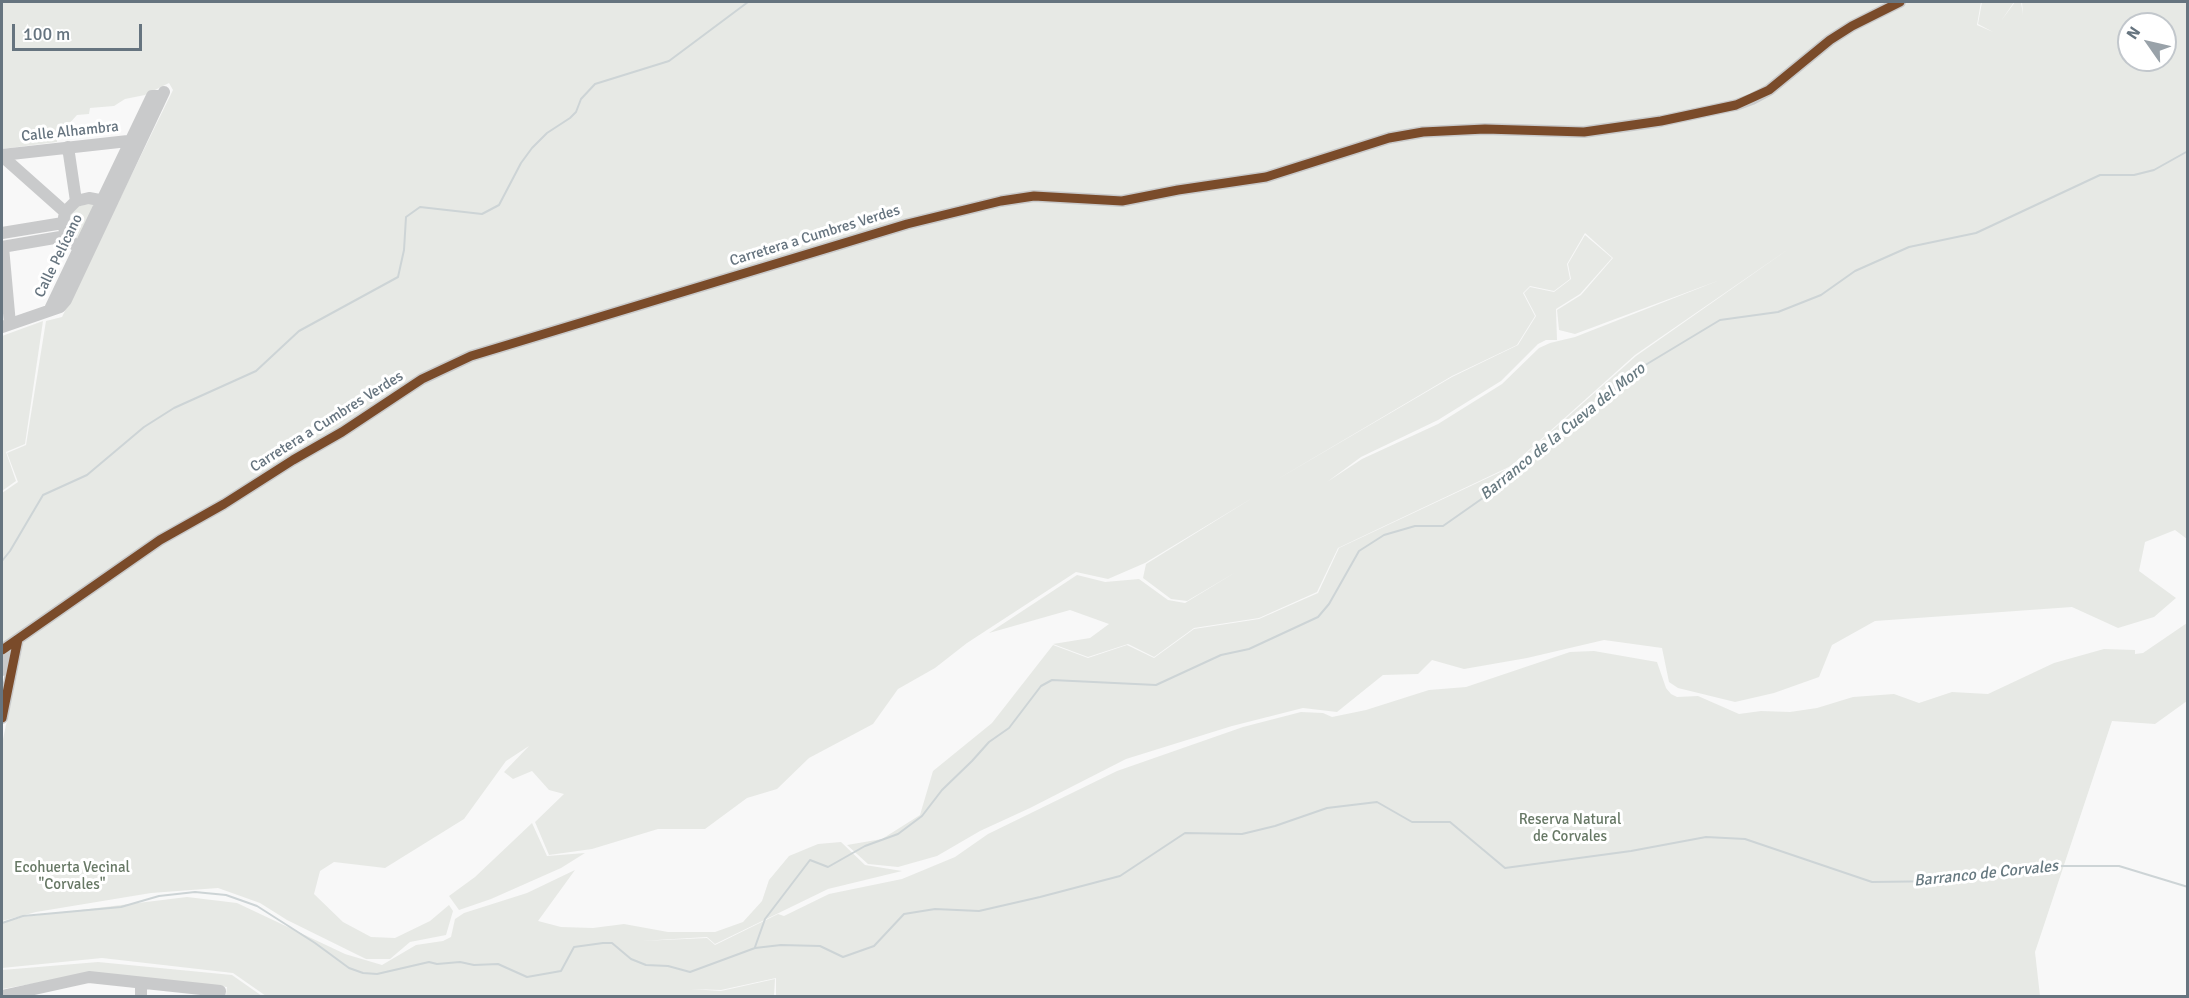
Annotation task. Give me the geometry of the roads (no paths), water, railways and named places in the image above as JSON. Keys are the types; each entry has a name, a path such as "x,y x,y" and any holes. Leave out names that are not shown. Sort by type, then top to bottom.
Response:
{"street":[{"name":"Carretera a Cumbres Verdes","path":"4,649 89,587 160,540 225,504 293,460 342,432 422,379 471,357 907,224 1001,201 1034,196 1122,201 1266,177 1389,138 1423,132 1474,129 1584,132 1661,121 1736,105 1769,90 1830,40 1852,26 1900,2"},
{"name":"Calle Pelícano","path":"6,325 60,308 66,300 84,249 136,140 163,94"},
{"name":"Calle Alhambra","path":"2,155 136,140"},
{"path":"69,147 76,201"},
{"path":"2,155 64,218 66,236"},
{"path":"2,233 64,218 76,201 89,198 107,201"},
{"path":"6,325 2,247 66,236 84,249"},
{"path":"2,718 18,639"},
{"path":"2,670 4,649"},
{"path":"2,996 53,991 89,977 141,990 220,994"}],"waterway":[{"path":"2,561 43,495 87,475 144,427 174,408 256,371 299,331 398,277 404,250 406,217 420,207 482,214 499,205 521,163 532,148 547,133 576,112 581,99 595,84 669,61 748,2"},
{"name":"Barranco de la Cueva del Moro","path":"755,947 765,919 810,860 828,867 865,846 898,834 922,816 942,790 989,742 1009,728 1041,686 1052,680 1156,685 1221,655 1249,649 1318,617 1329,604 1359,551 1384,535 1415,526 1443,526 1510,479 1536,453 1642,367 1720,320 1778,312 1821,295 1855,271 1909,247 1976,233 2100,175 2134,175 2154,170 2188,151"},
{"name":"Barranco de Corvales","path":"2,923 23,916 121,907 159,896 195,892 226,895 257,906 349,968 363,973 377,974 429,962 437,964 460,962 474,965 498,964 527,977 561,971 574,947 603,943 612,943 631,959 646,965 668,966 690,972 755,948 781,945 820,946 843,957 874,946 904,914 935,909 979,911 1040,897 1120,876 1185,833 1242,834 1275,826 1327,808 1377,802 1412,822 1450,822 1505,868 1631,851 1706,837 1745,839 1872,882 1948,881 2040,866 2119,866 2188,887"}],"park label":[{"name":"Reserva Natural de Corvales","path":"1570,828"},
{"name":"Ecohuerta Vecinal \"Corvales\"","path":"72,876"}]}
